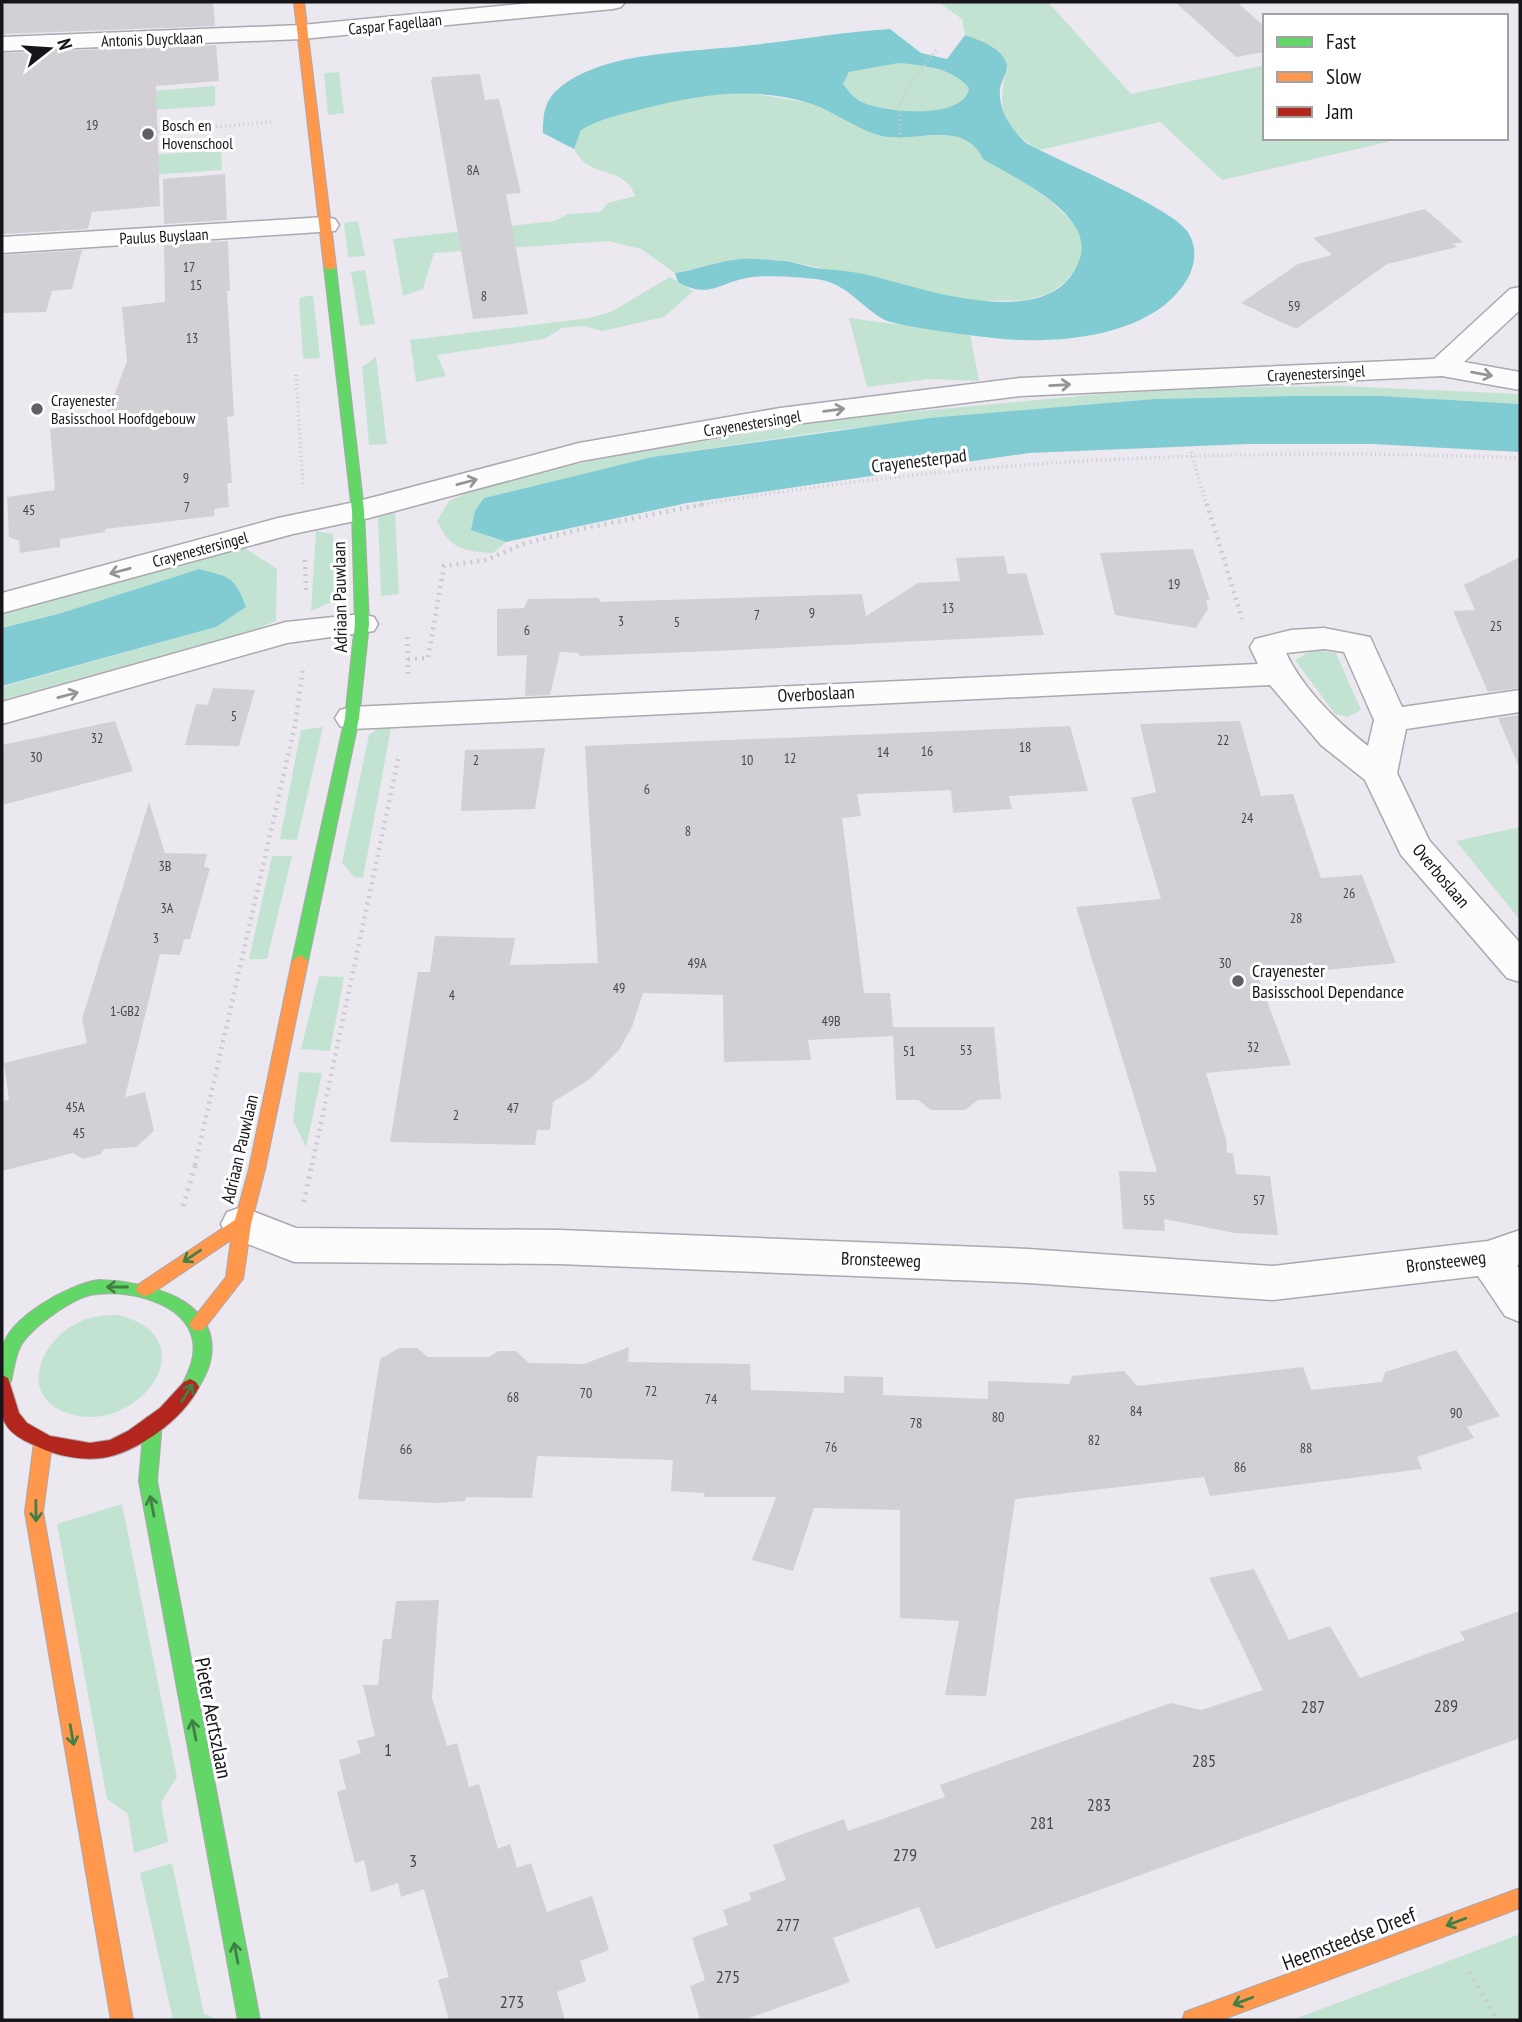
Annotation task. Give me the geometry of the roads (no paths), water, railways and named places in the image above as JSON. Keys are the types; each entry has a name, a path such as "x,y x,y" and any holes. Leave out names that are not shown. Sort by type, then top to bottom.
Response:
{"street":[{"name":"Adriaan Pauwlaan","path":"198,1324 234,1279 242,1224 257,1169 352,718 362,624 358,511 299,2"},
{"name":"Caspar Fagellaan","path":"302,32 613,2"},
{"name":"Antonis Duycklaan","path":"2,44 302,32"},
{"name":"Paulus Buyslaan","path":"2,245 326,225"},
{"path":"1442,367 1520,295"},
{"name":"Crayenestersingel","path":"2,603 579,452 780,417 1020,387 1442,367 1520,380"},
{"path":"2,713 286,633 362,624"},
{"name":"Overboslaan","path":"352,718 1273,660 1295,639 1332,637 1358,645 1391,719"},
{"name":"Overboslaan","path":"1273,660 1333,737 1379,773 1414,846 1520,968"},
{"path":"1379,773 1391,719 1520,701"},
{"name":"Adriaan Pauwlaan","path":"145,1289 242,1224"},
{"name":"Bronsteeweg","path":"242,1224 294,1245 587,1248 1028,1266 1273,1283 1505,1253"},
{"path":"1505,1253 1520,1304"},
{"path":"96,1287 145,1289 174,1301 198,1324 202,1349 198,1375 180,1404 112,1448 75,1449 43,1443 13,1420 2,1382 15,1340 53,1303 96,1287"},
{"name":"Pieter Aertszlaan","path":"153,1423 148,1481 249,2020"},
{"path":"43,1443 34,1512 121,2020"},
{"name":"Heemsteedse Dreef","path":"1193,2020 1520,1898"}],"water":[{"path":"890,29 921,53 947,59 965,35 999,52 1007,65 1000,89 1003,112 1015,132 1026,143 1159,209 1187,231 1194,247 1193,265 1189,276 1174,296 1155,312 1132,324 1106,332 1052,340 1027,340 960,334 891,322 875,314 836,285 816,279 760,276 699,290 678,282 675,273 732,260 758,259 862,274 952,296 1016,302 1044,296 1066,282 1080,258 1081,242 1075,226 1064,212 1031,187 983,159 975,147 964,140 939,135 882,136 818,106 788,98 747,93 727,94 646,108 605,119 581,130 574,149 543,133 549,99 576,77 599,67 650,55","holes":["899,63 946,72 969,88 964,99 953,106 938,110 901,111 869,105 858,100 843,84 849,72"]},
{"path":"1382,396 1520,404 1520,452 1372,444 1247,444 1029,453 687,503 506,542 471,530 475,511 484,498 652,457 930,418 1155,399"},
{"path":"199,569 230,579 246,607 216,627 2,686 2,628 58,614"}],"place":[{"name":"Bosch en Hovenschool","path":"148,134"},
{"name":"Crayenester Basisschool Hoofdgebouw","path":"37,409"},
{"name":"Crayenester Basisschool Dependance","path":"1238,981"}]}
